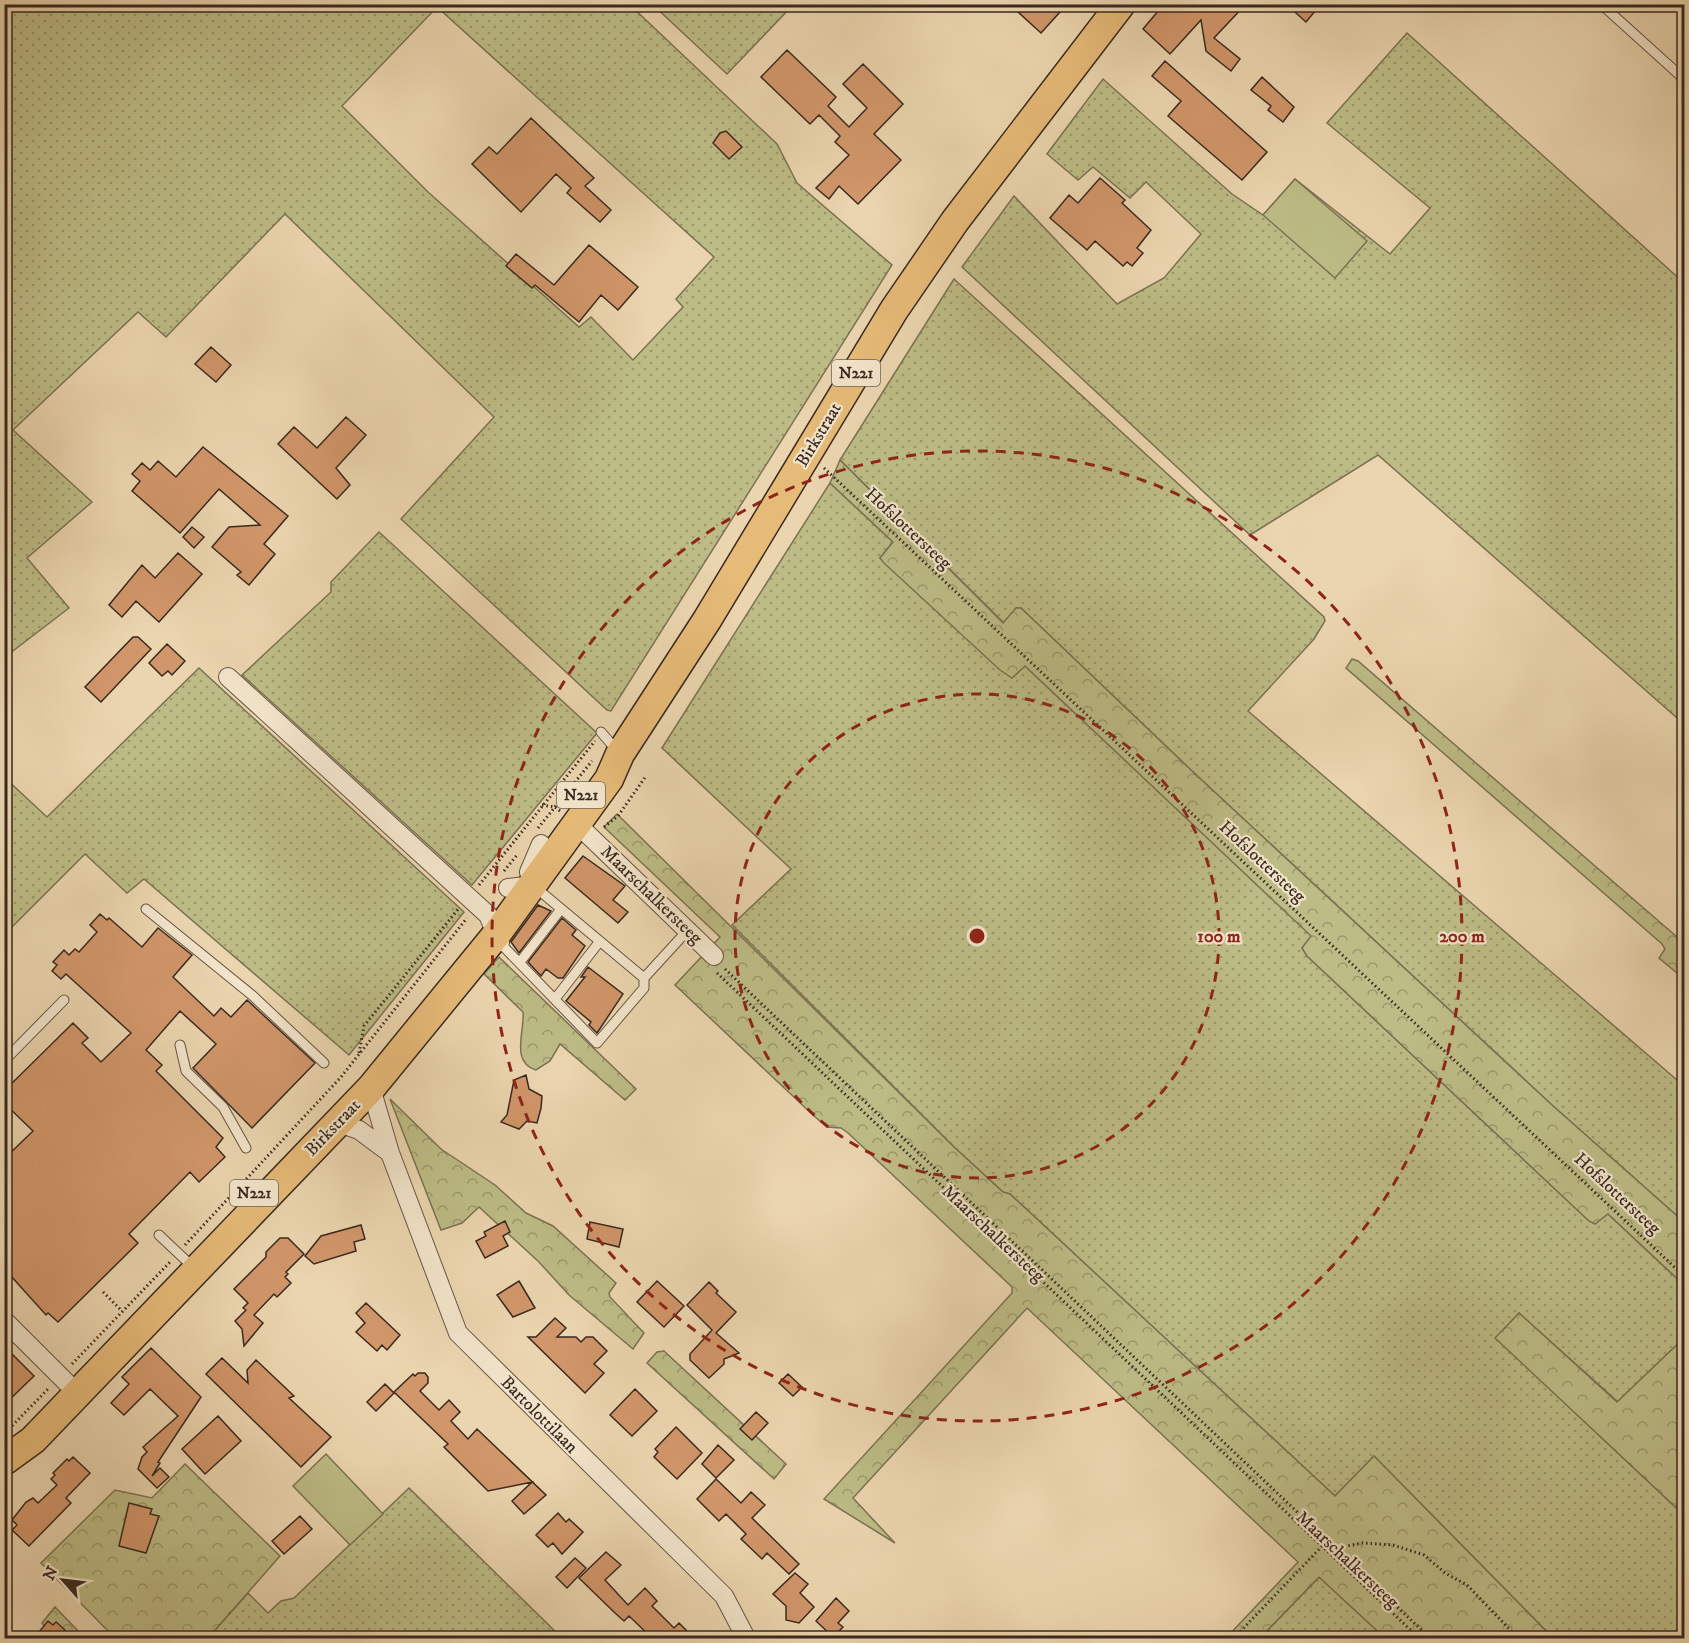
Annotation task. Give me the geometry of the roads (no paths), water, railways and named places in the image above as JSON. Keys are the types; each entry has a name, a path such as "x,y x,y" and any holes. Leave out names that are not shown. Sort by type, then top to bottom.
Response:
{"main road":[{"name":"Birkstraat","path":"192,1266 354,1088 490,925 587,828 618,756 706,620 894,310 955,221 1121,4"},
{"name":"Birkstraat","path":"527,888 541,844 599,774 618,756"},
{"name":"Birkstraat","path":"4,1459 33,1440 71,1387 339,1123 371,1088 490,925"}],"street":[{"path":"228,677 490,925"},
{"name":"Maarschalkersteeg","path":"587,828 715,959"},
{"name":"Bartolottilaan","path":"371,1088 390,1153 458,1333 724,1596 746,1638"},
{"path":"339,1123 359,1130 390,1153"},
{"path":"4,1320 71,1387"}],"lane":[{"path":"1601,4 1684,79"},
{"path":"601,732 618,756"},
{"path":"527,888 561,909 644,978"},
{"path":"146,909 253,996 324,1062"},
{"path":"520,962 561,909"},
{"path":"490,925 520,962 597,1043 644,988 644,978 687,931"},
{"path":"555,999 600,941"},
{"path":"4,1061 64,1000"},
{"path":"180,1045 186,1071 223,1107 246,1148"},
{"path":"159,1235 192,1266"}]}
